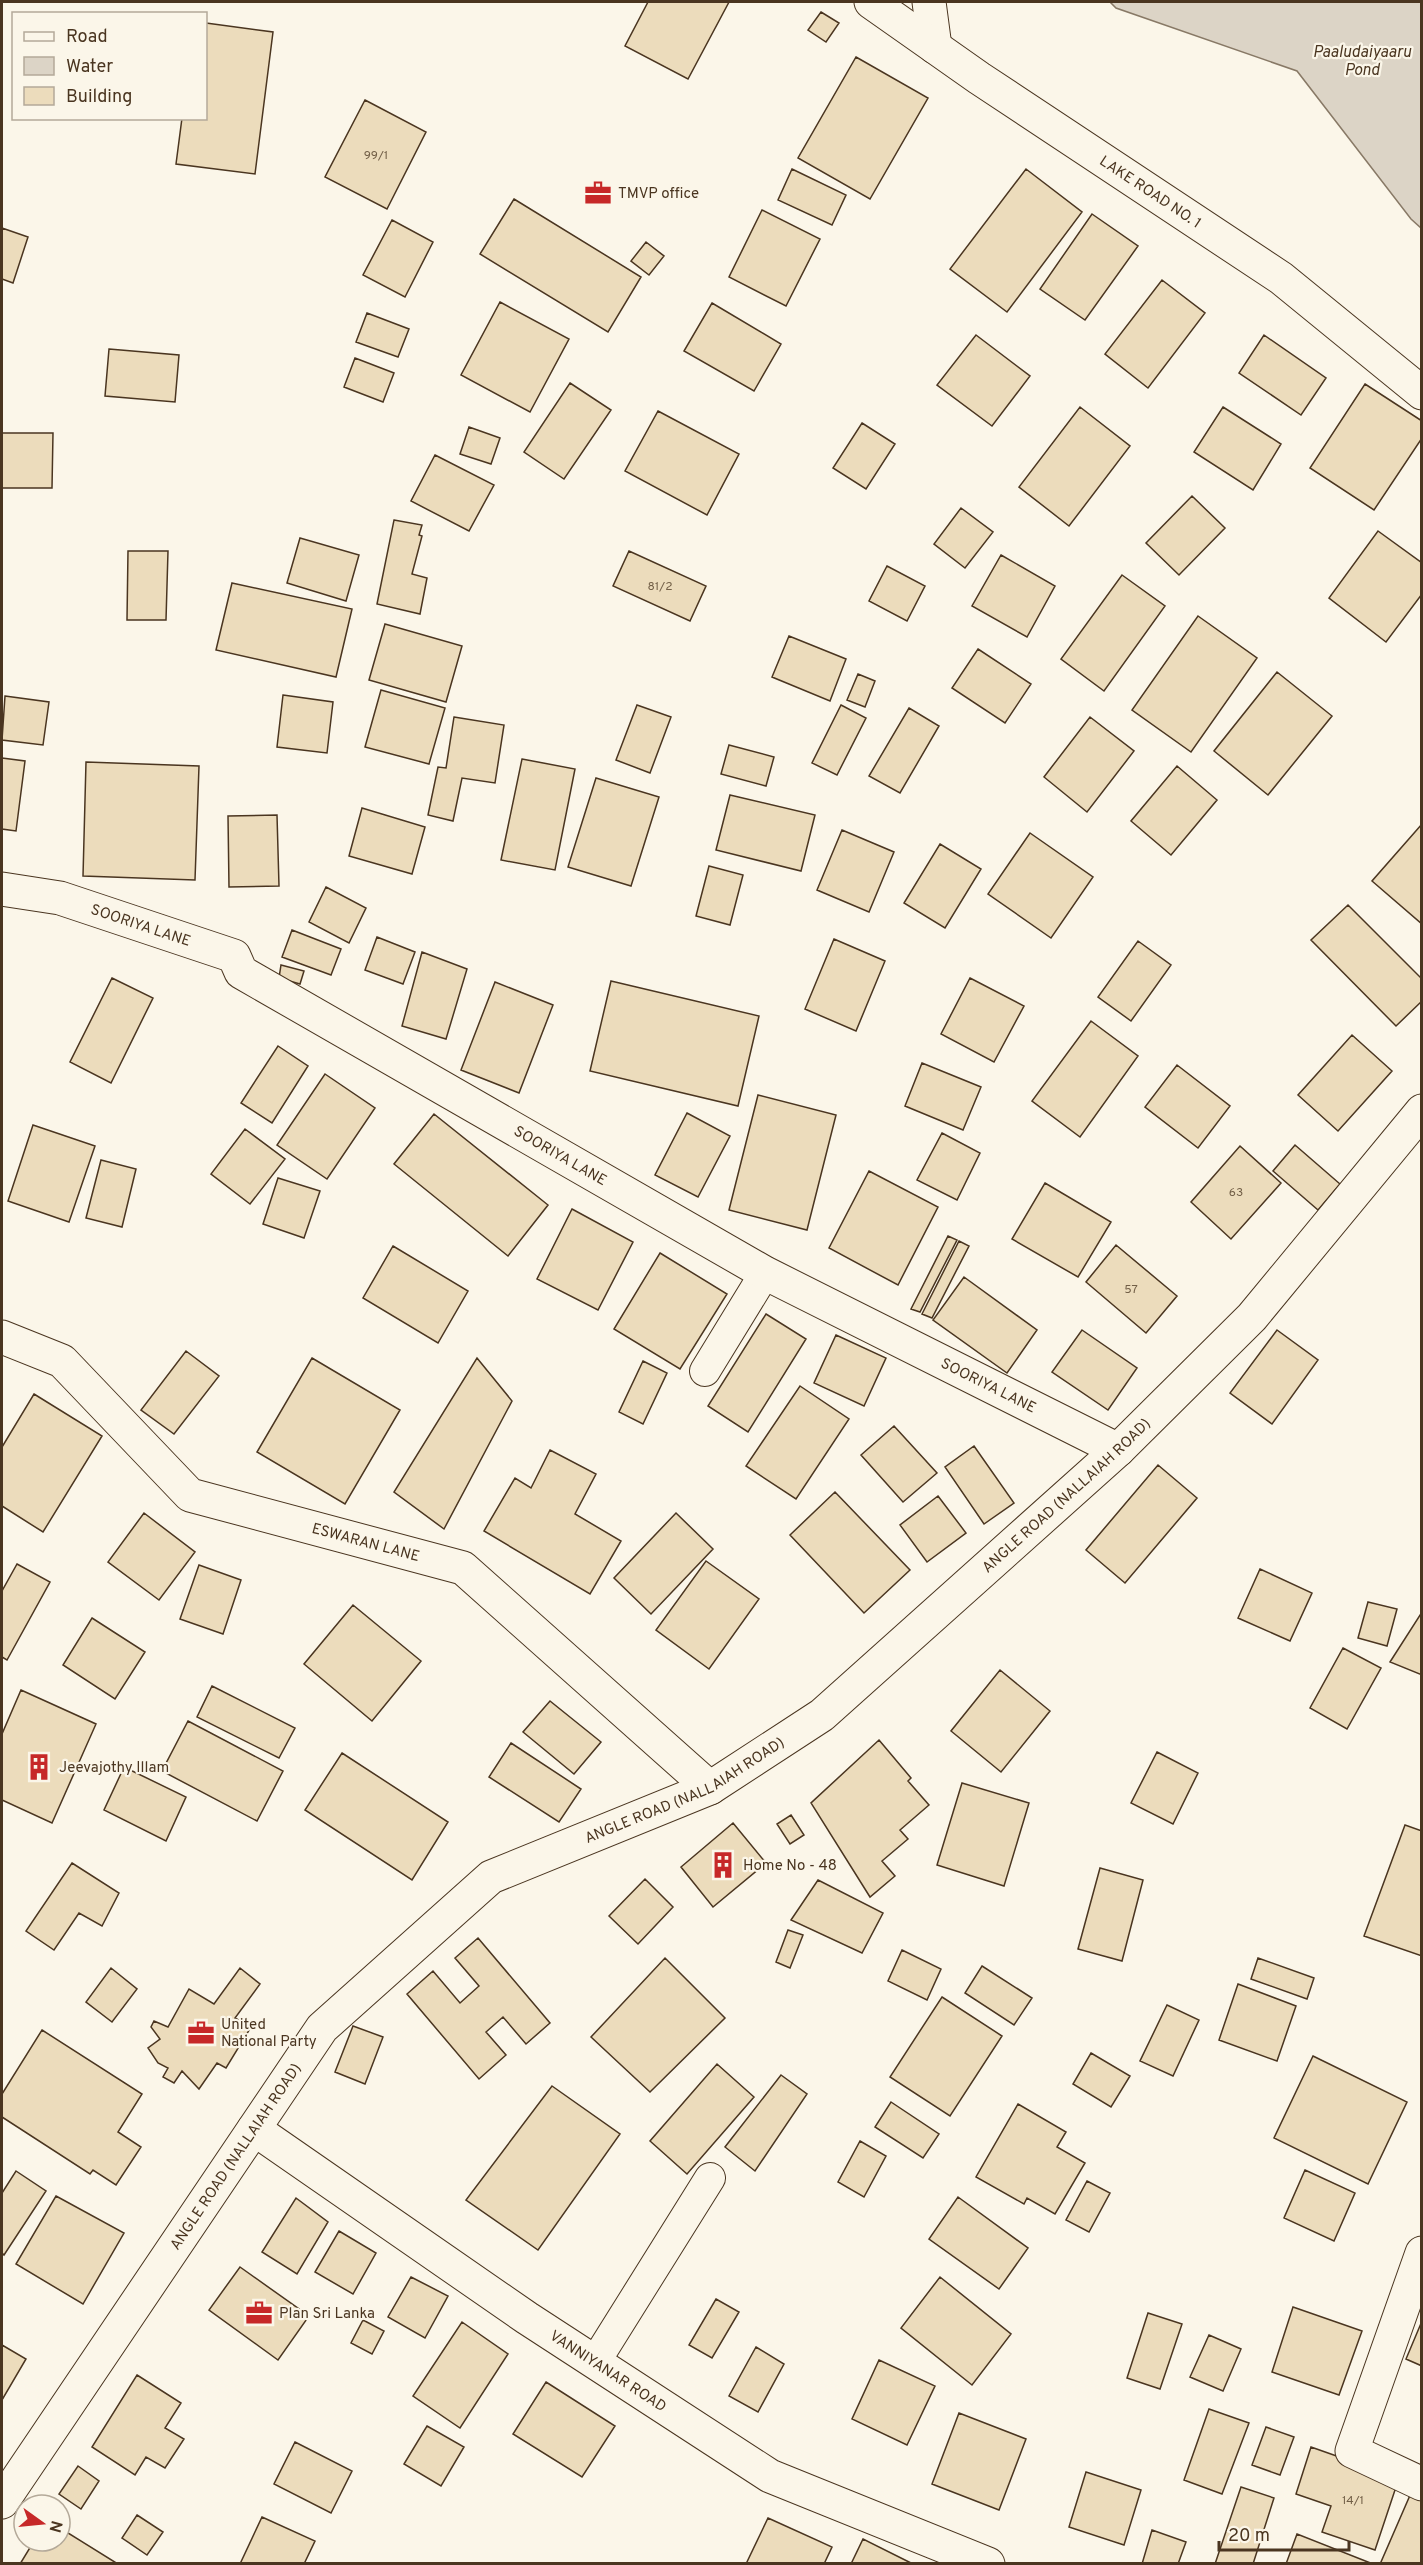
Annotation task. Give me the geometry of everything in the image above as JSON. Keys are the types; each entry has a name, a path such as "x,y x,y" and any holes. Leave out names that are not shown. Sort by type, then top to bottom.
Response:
{"street":[{"name":"LAKE ROAD NO. 1","path":"871,2 1281,278 1422,393"},
{"path":"929,2 935,47"},
{"name":"SOORIYA LANE","path":"2,889 60,898 234,956 241,972 765,1273 1118,1450"},
{"name":"ANGLE ROAD (NALLAIAH ROAD)","path":"2,2502 321,2028 491,1877 710,1788 822,1715 1118,1450 1252,1317 1422,1111"},
{"path":"705,1371 765,1273"},
{"name":"ESWARAN LANE","path":"2,1337 62,1361 190,1494 463,1568 710,1788"},
{"name":"VANNIYANAR ROAD","path":"254,2129 595,2362 770,2476 988,2564"},
{"path":"595,2362 710,2178"},
{"path":"1422,2253 1352,2451 1422,2484"}],"water":[{"name":"Paaludaiyaaru Pond","path":"1110,2 1421,2 1421,228 1411,219 1297,71 1116,8"}],"building":[{"path":"648,2 729,2 688,79 625,46"},
{"path":"821,12 839,23 826,42 808,30"},
{"path":"207,23 273,32 255,174 176,164 182,120 207,120"},
{"path":"856,57 928,98 870,199 798,158"},
{"path":"365,100 426,132 387,209 325,177"},
{"path":"792,169 846,195 832,225 778,200"},
{"path":"1026,169 1082,212 1007,312 950,269"},
{"path":"514,199 641,277 608,332 480,254"},
{"path":"762,210 820,239 786,306 729,277"},
{"path":"1092,214 1138,246 1085,320 1040,289"},
{"path":"392,220 433,242 405,297 363,275"},
{"path":"2,228 28,237 13,283 2,279"},
{"path":"646,242 664,256 649,275 631,261"},
{"path":"1162,280 1205,313 1148,388 1105,354"},
{"path":"500,302 569,339 530,412 461,375"},
{"path":"712,303 781,344 754,391 684,351"},
{"path":"367,313 409,329 398,357 356,342"},
{"path":"976,335 1030,376 992,426 937,385"},
{"path":"1264,335 1326,378 1301,415 1239,373"},
{"path":"109,349 179,355 175,402 105,396"},
{"path":"355,358 394,373 383,402 344,387"},
{"path":"570,383 611,410 564,479 524,452"},
{"path":"1365,384 1422,421 1422,438 1374,510 1310,468"},
{"path":"1080,407 1130,446 1069,526 1019,487"},
{"path":"1223,407 1281,444 1253,490 1194,452"},
{"path":"658,411 739,454 707,515 625,471"},
{"path":"862,423 895,444 866,489 833,468"},
{"path":"469,427 500,438 491,464 460,454"},
{"path":"2,433 53,433 52,488 2,488"},
{"path":"435,455 494,485 469,531 411,501"},
{"path":"1192,496 1225,528 1179,575 1146,543"},
{"path":"961,508 993,532 965,568 934,544"},
{"path":"394,520 422,525 419,535 422,536 412,574 427,578 420,614 377,604"},
{"path":"1378,531 1422,563 1422,594 1386,642 1329,598"},
{"path":"300,538 359,555 346,601 287,583"},
{"path":"128,551 168,551 166,620 127,620"},
{"path":"629,551 706,586 690,621 613,586"},
{"path":"1001,555 1055,586 1027,637 972,606"},
{"path":"887,566 925,586 907,621 869,601"},
{"path":"1122,575 1165,606 1104,691 1061,659"},
{"path":"232,583 352,609 336,677 216,650"},
{"path":"1198,616 1257,658 1191,752 1132,710"},
{"path":"385,624 462,646 446,702 369,680"},
{"path":"789,636 846,659 830,701 772,677"},
{"path":"978,649 1031,684 1005,723 952,688"},
{"path":"1277,672 1332,716 1268,795 1214,751"},
{"path":"858,674 875,681 865,707 847,700"},
{"path":"381,690 445,708 429,764 365,747"},
{"path":"283,695 333,702 327,753 277,747"},
{"path":"5,696 49,702 43,745 2,740"},
{"path":"637,705 671,717 650,773 616,760"},
{"path":"841,705 866,718 837,775 812,763"},
{"path":"909,708 939,726 900,793 869,776"},
{"path":"454,717 504,725 495,783 462,778 453,821 428,815 438,767 446,768"},
{"path":"1090,717 1134,751 1087,812 1044,777"},
{"path":"729,745 774,757 766,786 721,774"},
{"path":"2,758 25,761 16,831 2,829"},
{"path":"522,759 575,769 555,870 501,860"},
{"path":"86,762 199,766 195,880 83,876"},
{"path":"1177,766 1217,800 1171,855 1131,821"},
{"path":"596,778 659,797 631,886 568,867"},
{"path":"730,795 815,815 801,871 716,850"},
{"path":"362,808 425,827 412,874 349,856"},
{"path":"277,815 279,886 229,887 228,816"},
{"path":"1422,824 1422,924 1372,881"},
{"path":"842,830 894,852 869,912 817,890"},
{"path":"1030,833 1093,877 1051,938 988,894"},
{"path":"940,844 981,869 945,928 904,903"},
{"path":"709,866 743,875 730,925 696,916"},
{"path":"326,887 366,908 349,943 309,922"},
{"path":"1348,905 1422,979 1422,1001 1396,1026 1311,940"},
{"path":"292,930 341,949 331,975 282,957"},
{"path":"377,937 415,952 403,984 365,970"},
{"path":"834,939 885,961 856,1031 805,1009"},
{"path":"1138,941 1171,965 1131,1021 1098,997"},
{"path":"422,952 467,969 446,1039 402,1026"},
{"path":"281,965 304,971 300,984 279,978"},
{"path":"112,978 153,998 111,1083 70,1062"},
{"path":"970,978 1024,1006 994,1062 941,1034"},
{"path":"611,981 759,1016 738,1106 590,1071"},
{"path":"495,982 553,1005 519,1093 461,1070"},
{"path":"1091,1021 1138,1056 1080,1137 1032,1101"},
{"path":"1352,1035 1392,1071 1338,1131 1298,1095"},
{"path":"278,1046 308,1066 272,1123 241,1103"},
{"path":"922,1063 981,1087 963,1130 905,1106"},
{"path":"1177,1065 1230,1106 1198,1148 1145,1107"},
{"path":"325,1074 375,1108 327,1179 277,1145"},
{"path":"758,1095 836,1115 807,1230 729,1210"},
{"path":"687,1113 730,1136 698,1197 655,1175"},
{"path":"434,1114 548,1205 508,1256 394,1164"},
{"path":"33,1125 95,1146 69,1222 8,1201"},
{"path":"245,1129 285,1159 250,1204 211,1174"},
{"path":"942,1133 980,1153 957,1200 917,1180"},
{"path":"1295,1145 1340,1184 1318,1210 1273,1171"},
{"path":"1240,1146 1281,1183 1231,1239 1191,1202"},
{"path":"101,1160 136,1169 122,1227 86,1218"},
{"path":"869,1171 938,1207 898,1285 829,1248"},
{"path":"278,1178 320,1191 304,1238 263,1224"},
{"path":"1045,1183 1111,1222 1078,1277 1012,1239"},
{"path":"572,1209 633,1242 598,1310 537,1279"},
{"path":"948,1236 957,1240 920,1312 911,1309"},
{"path":"959,1241 969,1246 932,1318 922,1314"},
{"path":"1116,1245 1177,1296 1146,1333 1086,1282"},
{"path":"393,1246 468,1291 438,1343 363,1298"},
{"path":"660,1253 727,1294 680,1369 614,1329"},
{"path":"964,1277 1037,1330 1007,1373 933,1320"},
{"path":"766,1314 806,1339 748,1432 708,1406"},
{"path":"1082,1330 1137,1368 1108,1410 1052,1372"},
{"path":"1277,1330 1318,1360 1272,1424 1230,1393"},
{"path":"836,1335 886,1358 864,1406 814,1383"},
{"path":"186,1351 219,1376 174,1434 141,1410"},
{"path":"312,1358 400,1410 345,1504 257,1452"},
{"path":"477,1358 512,1401 444,1529 394,1492"},
{"path":"643,1361 667,1373 643,1424 619,1412"},
{"path":"800,1386 849,1419 796,1499 746,1466"},
{"path":"34,1394 102,1436 43,1532 2,1506 2,1447"},
{"path":"894,1426 937,1473 903,1502 861,1455"},
{"path":"974,1446 1014,1503 984,1524 945,1467"},
{"path":"550,1450 596,1474 575,1514 621,1541 590,1594 484,1531 515,1478 531,1488"},
{"path":"1158,1465 1197,1498 1125,1583 1086,1550"},
{"path":"835,1492 910,1570 864,1613 790,1535"},
{"path":"938,1496 966,1533 927,1562 900,1525"},
{"path":"144,1513 195,1552 159,1600 108,1562"},
{"path":"676,1513 713,1549 651,1614 614,1578"},
{"path":"706,1561 759,1599 709,1669 656,1630"},
{"path":"17,1564 50,1582 7,1660 2,1657 2,1591"},
{"path":"199,1565 241,1580 223,1634 180,1619"},
{"path":"1260,1569 1312,1593 1290,1641 1238,1618"},
{"path":"1368,1602 1397,1609 1387,1646 1358,1638"},
{"path":"353,1605 421,1661 372,1721 304,1664"},
{"path":"1422,1612 1422,1675 1390,1662"},
{"path":"92,1618 145,1652 115,1699 63,1665"},
{"path":"1343,1648 1381,1668 1347,1729 1310,1708"},
{"path":"1000,1670 1050,1711 1001,1772 951,1731"},
{"path":"212,1686 295,1728 279,1758 197,1717"},
{"name":"Jeevajothy Illam","path":"21,1690 96,1724 52,1823 2,1800 2,1734"},
{"path":"550,1701 601,1742 574,1774 523,1732"},
{"path":"188,1721 283,1771 257,1821 162,1771"},
{"path":"879,1740 911,1778 908,1781 929,1805 900,1830 908,1839 882,1861 895,1876 870,1897 811,1803"},
{"path":"511,1743 581,1789 559,1822 489,1777"},
{"path":"1157,1752 1198,1773 1173,1824 1131,1803"},
{"path":"342,1753 448,1822 412,1880 305,1810"},
{"path":"124,1767 186,1797 166,1841 104,1810"},
{"path":"962,1783 1029,1803 1004,1886 937,1865"},
{"path":"791,1815 804,1835 790,1844 777,1824"},
{"name":"Home No - 48","path":"733,1823 766,1863 713,1907 681,1867"},
{"path":"1405,1825 1422,1831 1422,1956 1364,1936"},
{"path":"72,1863 119,1893 102,1926 79,1913 54,1950 26,1931"},
{"path":"1100,1868 1143,1880 1122,1961 1078,1949"},
{"path":"645,1879 673,1907 638,1944 609,1916"},
{"path":"818,1880 883,1913 862,1953 791,1920"},
{"path":"788,1930 803,1935 790,1968 776,1962"},
{"path":"478,1938 550,2023 526,2044 503,2017 486,2032 506,2055 479,2079 407,1994 433,1971 460,2003 479,1986 455,1958"},
{"path":"902,1950 941,1969 927,2000 888,1981"},
{"path":"665,1958 725,2018 650,2092 591,2037"},
{"path":"1258,1958 1314,1978 1307,1999 1251,1979"},
{"path":"982,1966 1032,1998 1014,2025 965,1993"},
{"path":"111,1968 137,1989 112,2022 86,2002"},
{"name":"United National Party","path":"240,1968 260,1984 235,2018 251,2027 226,2068 217,2063 199,2089 182,2071 174,2083 163,2077 168,2068 158,2063 148,2048 160,2039 151,2027 154,2021 168,2027 189,1989 214,2004"},
{"path":"1238,1984 1296,2006 1277,2061 1219,2040"},
{"path":"942,1997 1002,2036 950,2116 890,2077"},
{"path":"1167,2005 1199,2020 1173,2076 1140,2061"},
{"path":"353,2026 383,2037 365,2084 335,2072"},
{"path":"42,2030 142,2094 118,2132 141,2147 116,2185 93,2170 90,2174 2,2117 2,2094"},
{"path":"1091,2053 1130,2076 1111,2107 1073,2084"},
{"path":"1313,2056 1407,2102 1368,2184 1274,2138"},
{"path":"717,2064 754,2097 687,2174 650,2141"},
{"path":"781,2075 807,2094 755,2171 725,2147"},
{"path":"552,2086 620,2134 538,2250 466,2200"},
{"path":"891,2102 939,2134 923,2158 875,2127"},
{"path":"1018,2104 1066,2132 1057,2147 1085,2163 1055,2214 1027,2198 1024,2204 976,2177"},
{"path":"860,2141 886,2156 864,2197 838,2182"},
{"path":"1305,2170 1355,2193 1334,2241 1284,2218"},
{"path":"16,2171 46,2191 4,2255 2,2253 2,2193"},
{"path":"1087,2181 1110,2193 1089,2232 1066,2220"},
{"path":"56,2196 124,2233 83,2304 16,2264"},
{"path":"958,2197 1028,2248 999,2289 929,2239"},
{"path":"296,2198 328,2222 297,2274 262,2252"},
{"path":"339,2231 376,2253 353,2294 315,2272"},
{"name":"Plan Sri Lanka","path":"240,2267 309,2316 278,2360 209,2310"},
{"path":"411,2277 448,2296 425,2338 388,2317"},
{"path":"940,2277 1011,2334 972,2385 901,2328"},
{"path":"716,2299 739,2312 712,2358 689,2345"},
{"path":"1293,2307 1362,2331 1339,2395 1272,2372"},
{"path":"1148,2313 1182,2324 1160,2389 1127,2378"},
{"path":"363,2320 384,2331 372,2354 351,2343"},
{"path":"1422,2321 1422,2366 1406,2359"},
{"path":"462,2322 508,2354 460,2428 413,2396"},
{"path":"1209,2335 1241,2349 1223,2391 1190,2377"},
{"path":"2,2345 26,2359 2,2400"},
{"path":"756,2347 784,2364 758,2412 729,2396"},
{"path":"879,2360 935,2386 907,2445 852,2419"},
{"path":"137,2375 181,2403 165,2428 184,2439 165,2468 146,2457 135,2475 92,2447"},
{"path":"546,2382 615,2426 582,2477 513,2434"},
{"path":"1209,2409 1249,2423 1222,2494 1184,2480"},
{"path":"959,2413 1026,2439 999,2510 932,2484"},
{"path":"427,2426 464,2447 441,2486 404,2464"},
{"path":"1266,2427 1294,2437 1280,2475 1252,2465"},
{"path":"295,2442 352,2471 331,2513 274,2484"},
{"path":"1311,2447 1399,2478 1375,2550 1322,2532 1331,2506 1296,2494"},
{"path":"78,2466 99,2481 81,2509 72,2503 72,2493 60,2493"},
{"path":"1086,2472 1141,2490 1124,2545 1069,2527"},
{"path":"1241,2487 1274,2498 1253,2564 1215,2564"},
{"path":"1411,2493 1422,2498 1422,2564 1385,2564 1381,2562"},
{"path":"137,2515 163,2532 147,2555 122,2538"},
{"path":"262,2517 315,2541 304,2564 240,2564"},
{"path":"768,2518 832,2547 824,2564 746,2564"},
{"path":"1152,2530 1186,2542 1178,2564 1142,2564"},
{"path":"1297,2534 1373,2564 1286,2564"},
{"path":"72,2535 118,2564 20,2564 27,2553 72,2553"},
{"path":"863,2539 913,2564 851,2564"}],"place":[{"name":"TMVP office","path":"598,193"},
{"name":"Jeevajothy Illam","path":"39,1767"},
{"name":"Home No - 48","path":"723,1865"},
{"name":"United National Party","path":"201,2033"},
{"name":"Plan Sri Lanka","path":"259,2313"}]}
